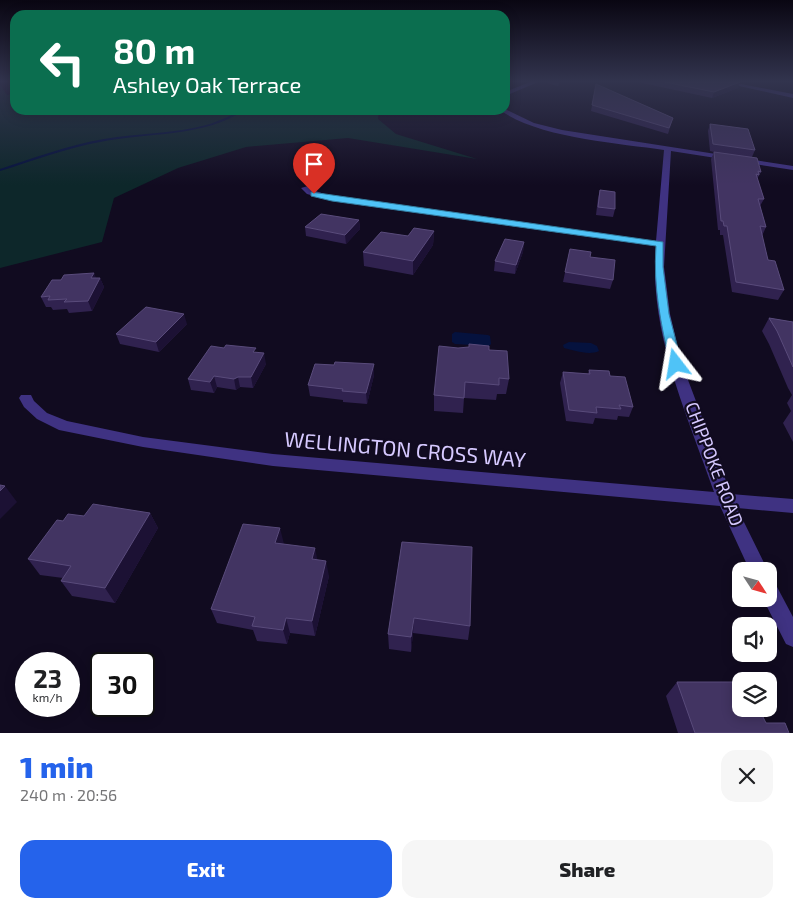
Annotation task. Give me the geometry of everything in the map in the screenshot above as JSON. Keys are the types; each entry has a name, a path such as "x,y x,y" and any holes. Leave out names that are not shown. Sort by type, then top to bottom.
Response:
{"street":[{"path":"514,116 546,128 793,168"},
{"name":"CHIPPOKE ROAD","path":"668,147 659,267 664,314 676,364 724,500 755,562"},
{"path":"305,188 310,192 332,199 660,244"},
{"name":"WELLINGTON CROSS WAY","path":"26,398 29,404 42,416 64,426 143,442 273,460 793,506"},
{"path":"778,608 793,637"}],"green space":[{"path":"0,116 378,116 378,119 396,134 477,159 348,138 246,147 178,168 114,198 102,242 0,268"}],"shaded area":[{"path":"455,332 488,335 490,336 491,344 489,346 455,344 452,342 452,334"},
{"path":"569,342 591,343 597,346 599,351 586,353 564,348 563,345"}],"building":[{"path":"630,116 669,116 673,118 669,128"},
{"path":"710,124 748,129 755,150 713,144"},
{"path":"714,152 757,158 761,172 758,171 759,175 756,174 764,199 758,199 766,227 760,226 768,260 775,261 784,290 736,282 727,226 724,226 723,221 721,221"},
{"path":"600,190 615,192 615,209 598,207"},
{"path":"321,214 359,220 345,235 305,227"},
{"path":"414,228 434,231 413,261 363,252 381,232 408,236"},
{"path":"505,239 524,242 516,265 495,261"},
{"path":"570,249 591,252 590,257 615,260 613,280 565,272"},
{"path":"94,273 91,278 100,278 88,301 64,302 67,299 48,300 50,296 41,297 52,280 61,280 64,275"},
{"path":"146,307 184,314 156,342 116,334"},
{"path":"769,318 793,322 793,367 777,331"},
{"path":"469,344 489,346 489,350 507,351 509,379 499,378 499,385 465,382 464,398 434,395 439,346 458,348 469,347"},
{"path":"226,345 256,348 253,352 264,353 251,377 238,377 234,379 214,376 210,382 188,379 211,346 224,348"},
{"path":"335,362 374,364 366,393 308,385 315,364 334,365"},
{"path":"589,370 609,371 610,376 625,377 633,407 619,405 621,409 596,407 597,413 569,410 563,372 590,374"},
{"path":"93,504 150,513 105,588 61,581 71,566 28,559 57,520 63,521 68,514 84,516"},
{"path":"243,524 280,528 275,543 315,548 312,559 326,561 312,621 286,618 283,630 252,626 255,617 211,609"},
{"path":"402,542 472,547 470,626 414,618 411,637 388,634"},
{"path":"677,682 732,682 732,717 763,717 766,723 785,723 789,733 695,733"}],"waterway":[{"path":"0,170 64,149 103,140 194,129 232,116"}],"route":[{"path":"314,194 332,199 660,244 659,267 664,314 676,364"}]}
